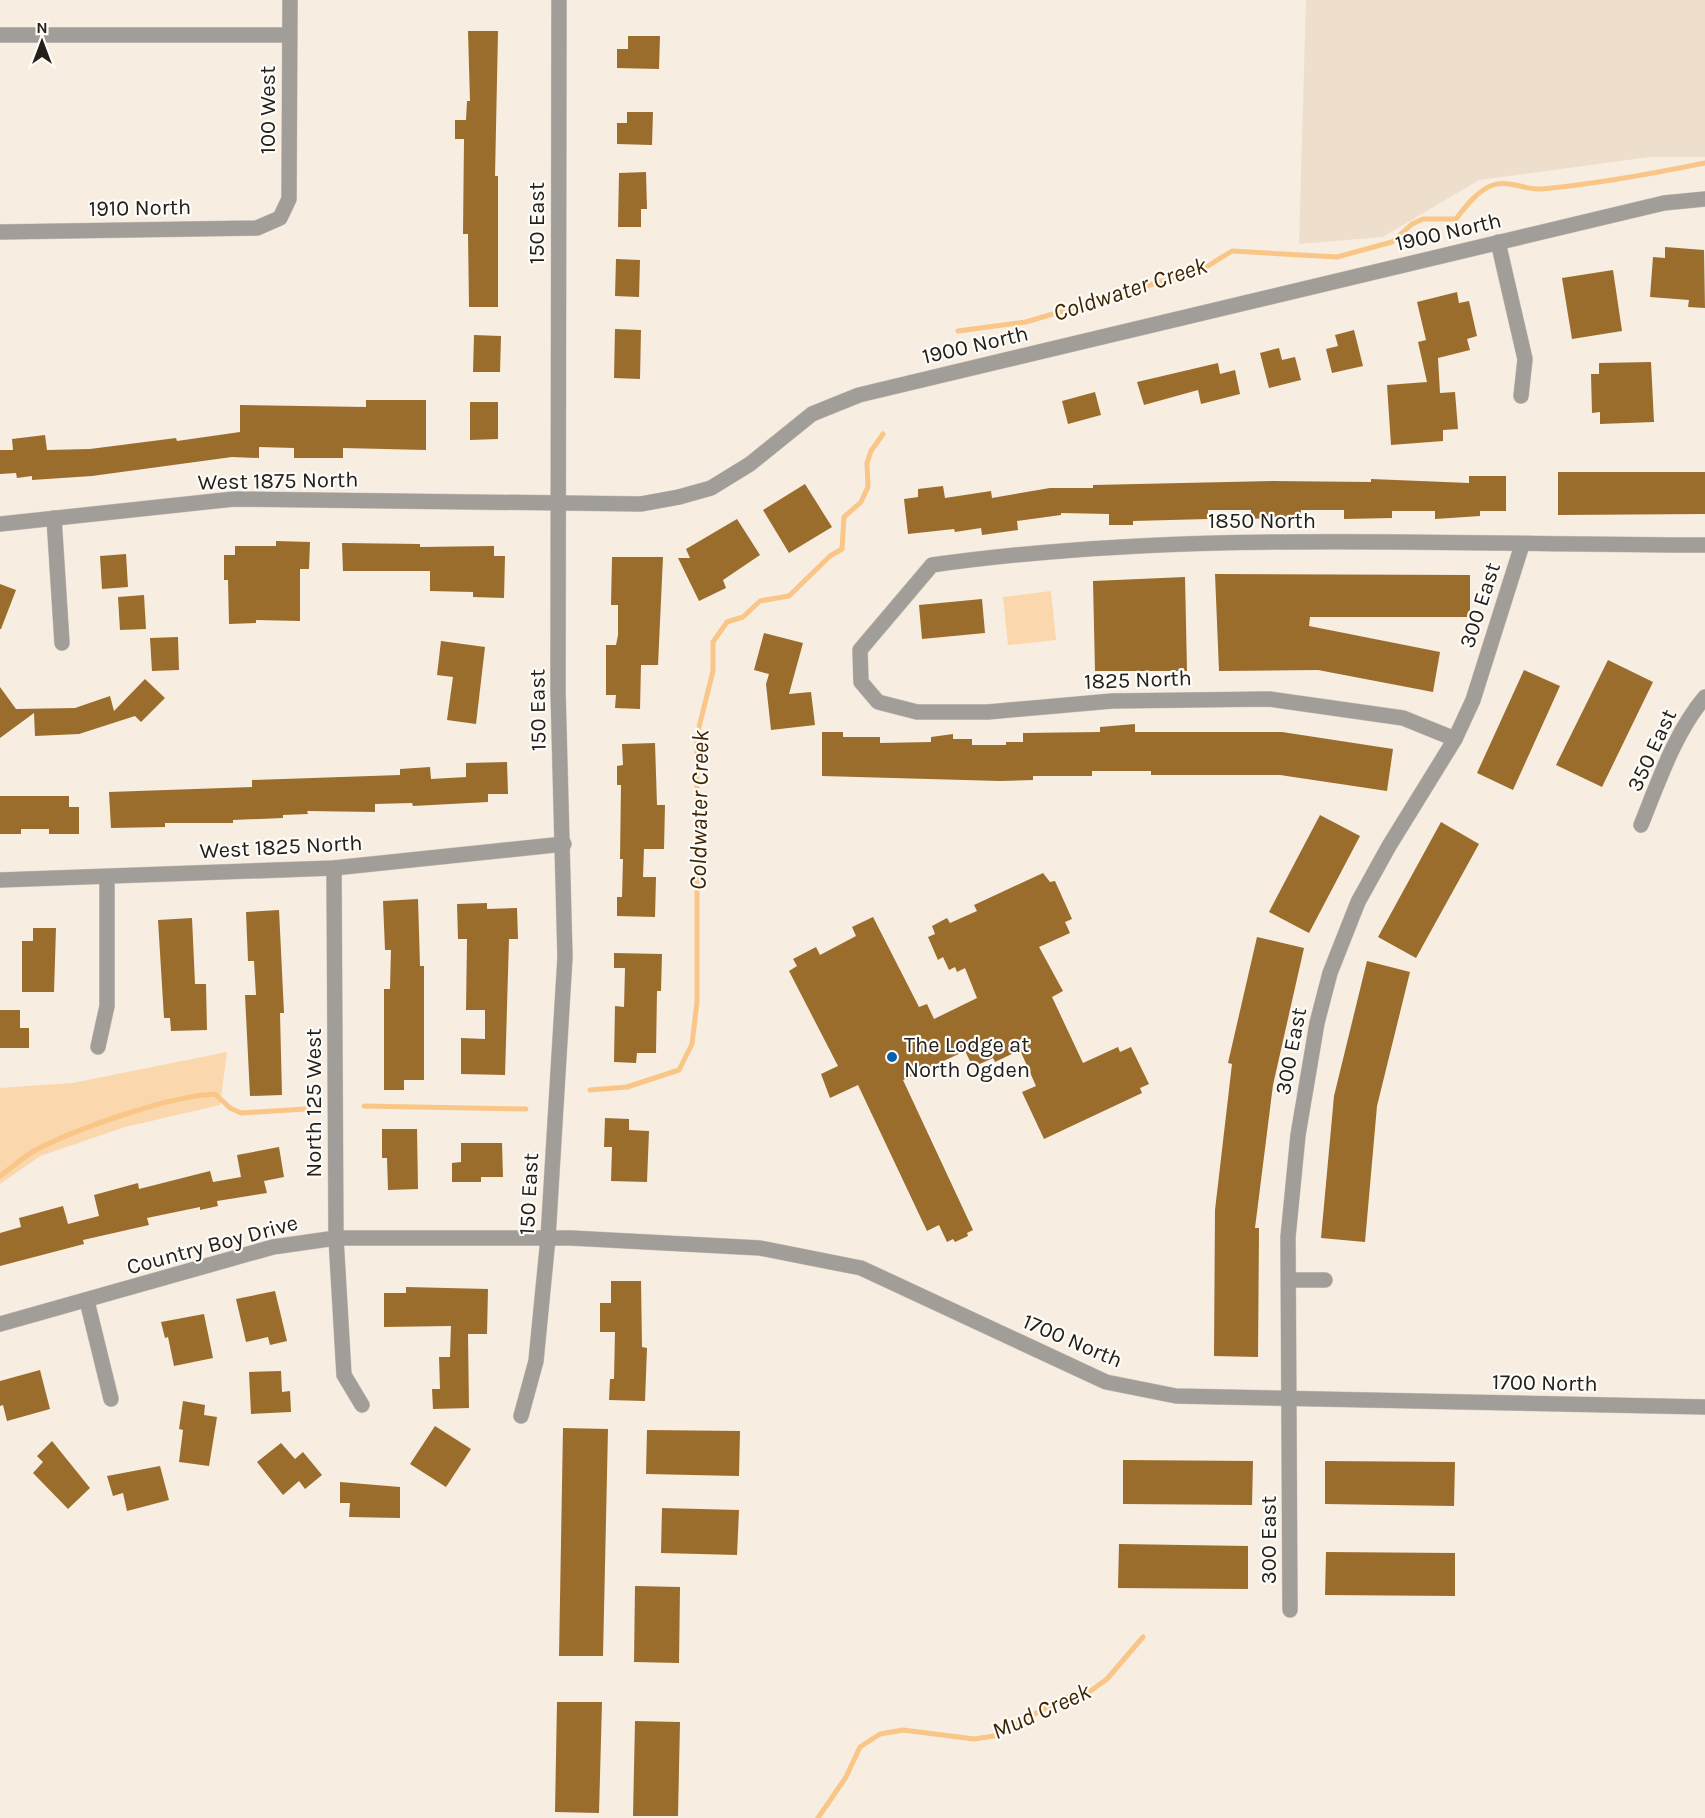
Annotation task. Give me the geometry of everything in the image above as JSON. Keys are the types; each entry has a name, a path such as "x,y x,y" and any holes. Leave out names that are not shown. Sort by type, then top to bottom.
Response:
{"street":[{"name":"100 West","path":"280,218 289,199 290,0"},
{"name":"150 East","path":"521,1416 536,1361 548,1238 565,957 564,844 558,691 559,0"},
{"path":"0,35 290,35"},
{"name":"1900 North","path":"558,503 641,504 711,488 750,464 812,414 859,395 1664,202 1705,199"},
{"name":"1910 North","path":"0,232 257,228 280,218"},
{"path":"1498,242 1525,359 1521,396"},
{"name":"West 1875 North","path":"0,524 234,499 558,503"},
{"path":"54,518 63,643"},
{"name":"1850 North","path":"860,650 932,565 994,556 1170,542 1705,545"},
{"name":"300 East","path":"1290,1610 1288,1237 1298,1135 1317,1023 1330,973 1358,902 1389,846 1455,739 1473,700 1522,545"},
{"name":"1825 North","path":"860,650 861,682 878,702 917,712 988,712 1112,701 1269,699 1403,718 1455,739"},
{"name":"350 East","path":"1641,825 1666,765 1696,708 1705,697"},
{"name":"West 1825 North","path":"0,880 334,868 564,844"},
{"name":"North 125 West","path":"334,868 336,1238 344,1375 362,1406"},
{"path":"98,1047 107,1006 107,877"},
{"name":"Country Boy Drive","path":"0,1324 273,1247 336,1238 548,1238"},
{"name":"1700 North","path":"548,1238 760,1248 861,1269 1106,1382 1176,1396 1705,1407"},
{"path":"1289,1280 1325,1280"},
{"path":"87,1301 111,1399"}],"shaded area":[{"path":"1306,0 1705,0 1705,157 1650,157 1479,180 1383,237 1299,244"},
{"path":"1051,591 1056,640 1008,645 1003,597"},
{"path":"227,1052 220,1105 125,1127 40,1156 0,1184 0,1088 73,1083"}],"building":[{"path":"468,31 498,31 495,176 498,176 498,307 469,307 468,234 463,234 464,139 455,139 455,120 466,120 467,101 470,101"},
{"path":"628,36 660,36 659,69 617,68 617,49 628,49"},
{"path":"627,112 653,112 652,145 617,144 617,123 627,123"},
{"path":"646,172 647,209 641,209 641,227 618,227 619,173"},
{"path":"1665,247 1704,250 1705,308 1688,307 1689,300 1650,297 1653,257 1665,258"},
{"path":"616,259 640,260 639,297 615,296"},
{"path":"1613,270 1622,331 1572,339 1562,278"},
{"path":"1457,292 1459,303 1469,301 1477,336 1467,339 1470,350 1438,358 1440,393 1455,392 1458,429 1443,430 1443,441 1391,445 1387,385 1427,382 1418,342 1426,340 1417,302"},
{"path":"615,329 641,330 640,379 614,378"},
{"path":"1354,330 1363,366 1332,373 1326,349 1338,346 1335,335"},
{"path":"474,335 501,336 500,372 473,372"},
{"path":"1279,348 1282,360 1295,357 1301,380 1269,388 1260,353"},
{"path":"1651,362 1654,422 1600,424 1600,412 1592,413 1591,374 1599,374 1599,363"},
{"path":"1218,363 1220,374 1235,370 1240,394 1201,404 1198,390 1144,405 1137,382"},
{"path":"1095,392 1101,415 1068,424 1062,401"},
{"path":"366,400 426,400 426,450 343,448 343,458 294,458 294,448 259,447 259,458 232,457 92,476 32,480 32,476 17,478 16,473 0,474 0,450 13,450 12,439 45,435 47,450 90,449 176,438 177,441 240,432 240,405 366,407"},
{"path":"470,402 498,402 498,439 470,440"},
{"path":"1558,472 1705,472 1705,514 1558,515"},
{"path":"1469,476 1506,476 1506,511 1480,511 1480,516 1435,519 1435,511 1392,511 1392,518 1344,519 1344,510 1301,510 1301,516 1251,519 1251,510 1208,510 1208,519 1133,521 1133,525 1109,525 1109,514 1061,513 1061,515 1017,521 1018,530 982,535 981,528 955,532 954,529 908,534 904,499 918,497 918,489 943,486 945,498 991,491 992,498 1050,488 1093,488 1093,485 1272,481 1371,482 1371,479 1469,483"},
{"path":"805,484 832,527 789,553 763,510"},
{"path":"737,519 760,555 723,580 726,588 699,601 678,558 690,558 686,549"},
{"path":"276,541 310,542 309,569 300,569 300,621 256,620 256,623 229,624 228,580 224,580 224,555 235,555 235,546 276,546"},
{"path":"342,543 420,544 420,547 494,546 494,556 505,556 504,598 473,597 473,592 430,591 430,571 343,571"},
{"path":"126,554 128,587 102,589 100,556"},
{"path":"612,557 663,557 658,665 641,665 640,709 615,708 616,695 606,695 606,645 616,645 618,635 618,605 611,605"},
{"path":"1215,574 1470,575 1470,617 1310,617 1309,626 1440,652 1433,692 1318,670 1219,671"},
{"path":"1185,577 1187,671 1095,671 1093,581"},
{"path":"0,584 16,590 1,629 0,629"},
{"path":"144,595 146,629 120,630 118,597"},
{"path":"982,599 985,633 922,639 919,605"},
{"path":"764,633 803,643 789,694 811,692 815,725 771,730 766,684 769,674 754,670"},
{"path":"178,637 179,670 152,671 150,638"},
{"path":"441,641 485,647 476,724 447,720 453,677 437,675"},
{"path":"1608,660 1653,682 1602,787 1556,765"},
{"path":"1524,670 1560,686 1513,790 1477,773"},
{"path":"145,679 165,698 141,722 135,716 79,734 35,736 34,713 0,738 0,687 16,709 75,708 110,696 114,711"},
{"path":"1135,724 1135,732 1282,732 1393,749 1387,791 1280,775 1151,775 1151,771 1092,771 1092,776 1033,776 1033,780 1000,781 822,776 822,732 843,732 843,737 880,737 880,743 931,742 931,737 953,734 953,739 972,739 972,745 1006,745 1006,742 1023,742 1023,733 1100,732 1100,727"},
{"path":"655,743 657,805 665,805 664,849 644,849 643,877 656,877 655,917 617,916 617,897 622,897 623,859 620,859 621,785 617,785 617,766 623,765 622,744"},
{"path":"507,762 508,794 488,794 488,802 413,806 412,803 375,804 375,812 307,811 308,814 283,815 283,818 233,820 233,823 165,823 165,827 111,828 109,792 252,787 252,780 400,775 400,769 430,767 431,779 466,777 466,763"},
{"path":"0,796 69,796 69,807 79,807 79,834 49,834 49,829 21,829 21,834 0,834"},
{"path":"1320,815 1360,836 1309,933 1269,912"},
{"path":"1441,822 1479,844 1416,958 1378,937"},
{"name":"The Lodge at North Ogden","path":"1043,873 1050,882 1055,881 1072,919 1065,922 1070,933 1039,947 1063,991 1052,997 1083,1063 1118,1047 1120,1052 1131,1047 1149,1084 1140,1088 1142,1093 1044,1139 1022,1092 1036,1086 1020,1050 995,1062 993,1058 973,1067 965,1051 903,1080 973,1230 967,1233 968,1236 955,1242 953,1239 947,1242 939,1225 927,1231 858,1085 830,1098 821,1074 838,1066 789,971 797,966 793,959 816,947 820,955 856,936 852,927 873,917 919,1007 927,1004 934,1019 977,998 965,968 957,972 955,967 949,970 943,957 938,960 928,937 935,934 932,926 947,918 950,923 977,911 974,905"},
{"path":"418,899 420,966 424,966 424,1080 404,1080 404,1090 384,1090 384,989 390,989 391,950 385,950 383,901"},
{"path":"487,903 487,909 517,908 518,939 509,939 505,1075 461,1074 461,1038 485,1039 485,1010 466,1010 467,939 458,939 457,904"},
{"path":"279,910 284,1013 280,1013 282,1095 250,1096 245,995 256,995 254,961 248,961 246,912"},
{"path":"192,918 195,984 206,984 207,1030 171,1031 170,1018 164,1018 158,920"},
{"path":"33,928 56,928 54,992 22,992 22,941 33,941"},
{"path":"1257,937 1304,948 1273,1085 1255,1228 1259,1228 1258,1357 1214,1356 1215,1210 1232,1064 1228,1063"},
{"path":"614,953 662,954 661,991 657,991 656,1053 637,1053 636,1063 614,1062 615,1006 624,1007 625,968 614,968"},
{"path":"1367,961 1410,972 1377,1106 1365,1242 1321,1238 1334,1096"},
{"path":"0,1010 20,1010 20,1028 29,1028 29,1048 0,1048"},
{"path":"605,1118 629,1119 629,1130 649,1131 647,1182 611,1181 612,1147 604,1147"},
{"path":"382,1129 417,1129 418,1189 388,1190 387,1158 382,1158"},
{"path":"461,1143 502,1143 503,1177 481,1177 481,1182 452,1182 452,1163 461,1162"},
{"path":"279,1147 284,1177 264,1181 267,1193 217,1201 218,1206 200,1210 200,1207 147,1218 149,1225 83,1240 84,1244 0,1266 0,1233 21,1227 19,1218 63,1206 68,1224 99,1216 94,1195 138,1183 139,1189 210,1171 213,1182 241,1177 237,1155"},
{"path":"611,1281 641,1281 642,1347 647,1348 645,1401 609,1400 610,1379 614,1379 615,1332 600,1332 600,1303 611,1303"},
{"path":"406,1287 488,1289 487,1334 468,1334 469,1408 433,1409 432,1389 440,1389 439,1357 450,1357 451,1326 384,1327 384,1293 406,1293"},
{"path":"275,1291 287,1341 270,1345 268,1337 246,1342 236,1299"},
{"path":"204,1314 213,1358 174,1366 168,1337 165,1338 161,1322"},
{"path":"40,1370 50,1409 7,1421 3,1405 0,1406 0,1381"},
{"path":"281,1371 282,1392 290,1391 291,1412 251,1414 249,1372"},
{"path":"183,1401 205,1405 204,1415 217,1417 209,1466 179,1462 183,1430 179,1429"},
{"path":"435,1426 471,1449 446,1487 410,1464"},
{"path":"563,1428 608,1429 603,1656 559,1656"},
{"path":"647,1430 740,1431 739,1476 646,1474"},
{"path":"52,1441 90,1488 68,1509 33,1473 43,1462 37,1456"},
{"path":"281,1443 295,1459 303,1452 322,1475 305,1489 299,1481 283,1495 257,1462"},
{"path":"1123,1460 1253,1461 1252,1505 1123,1504"},
{"path":"1325,1461 1455,1462 1454,1506 1325,1504"},
{"path":"160,1466 169,1500 127,1511 123,1493 113,1496 107,1476"},
{"path":"340,1482 400,1487 400,1518 349,1517 350,1503 340,1503"},
{"path":"662,1508 739,1510 737,1555 661,1553"},
{"path":"1119,1544 1248,1546 1248,1589 1118,1588"},
{"path":"1326,1552 1455,1553 1455,1596 1325,1595"},
{"path":"635,1586 680,1587 679,1663 634,1662"},
{"path":"557,1702 602,1702 599,1813 555,1812"},
{"path":"635,1721 680,1722 678,1816 633,1816"}],"waterway":[{"name":"Coldwater Creek","path":"958,331 1026,322 1203,269 1232,251 1337,257 1392,242 1412,224 1423,219 1456,219 1477,195 1493,185 1505,184 1536,189 1563,187 1705,163"},
{"name":"Coldwater Creek","path":"590,1090 627,1087 679,1070 692,1044 697,1002 697,735 713,671 713,642 727,622 743,617 760,601 789,596 830,556 842,549 844,517 861,502 868,487 867,463 871,451 883,434"},
{"name":"Coldwater Creek","path":"0,1176 30,1154 52,1142 123,1115 173,1101 215,1094 230,1108 241,1113 305,1109"},
{"name":"Coldwater Creek","path":"364,1106 526,1109"},
{"name":"Mud Creek","path":"818,1818 846,1777 860,1747 880,1734 903,1730 974,1739 994,1736 1064,1698 1089,1692 1107,1679 1143,1637"}],"place":[{"name":"The Lodge at North Ogden","path":"892,1057"}]}
